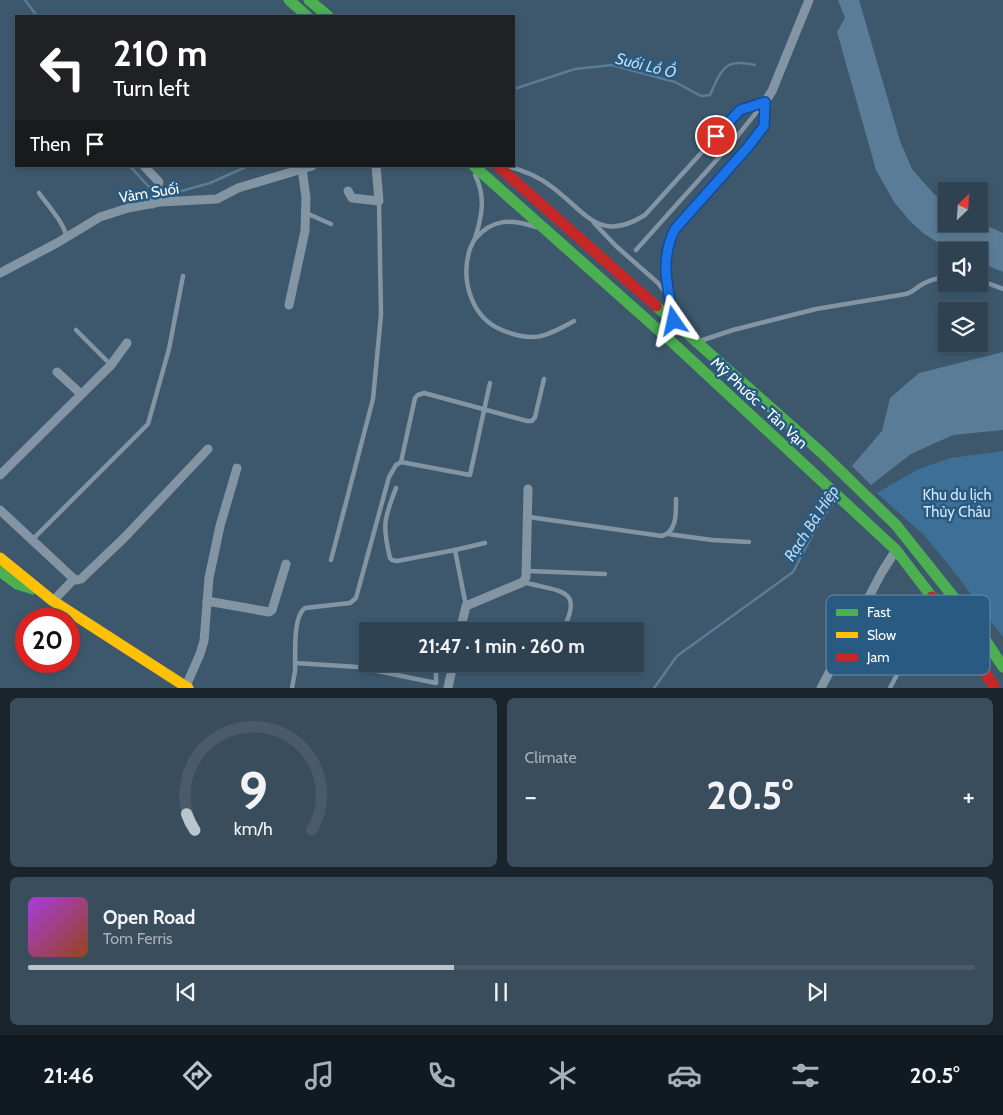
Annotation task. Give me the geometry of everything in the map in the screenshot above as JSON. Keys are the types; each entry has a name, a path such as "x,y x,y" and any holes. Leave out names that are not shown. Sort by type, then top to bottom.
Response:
{"main road":[{"path":"288,0 306,15"},
{"path":"309,0 327,15"},
{"name":"Mỹ Phước - Tân Vạn","path":"473,167 673,343 896,550 931,595"},
{"name":"Mỹ Phước - Tân Vạn","path":"499,167 823,454 896,525 952,595"},
{"path":"0,558 37,590 187,687"},
{"path":"0,571 17,584 37,590"},
{"name":"Mỹ Phước - Tân Vạn","path":"990,646 1003,666"},
{"name":"Mỹ Phước - Tân Vạn","path":"986,675 994,688"}],"street":[{"path":"765,102 772,92 809,0"},
{"path":"145,167 159,180 153,201"},
{"name":"Vàm Suối","path":"0,273 67,238 100,217 153,201 217,199 238,188 307,167"},
{"path":"348,191 352,198 379,201 376,167"},
{"path":"289,305 305,231 306,198 302,168"},
{"path":"0,475 111,365 127,343"},
{"path":"57,372 81,394"},
{"path":"0,510 74,579 80,579 125,537 208,449"},
{"path":"187,687 204,641 209,578 220,526 236,468"},
{"path":"462,622 466,606 523,582 528,571 528,489"},
{"path":"870,595 896,550"},
{"path":"207,601 269,612 272,610 286,564"},
{"path":"53,601 74,579"},
{"path":"448,688 451,672"},
{"path":"821,688 828,675"}],"lane":[{"path":"594,222 610,227 630,224 645,215 740,110 765,102"},
{"path":"636,250 731,144 765,102"},
{"path":"674,321 665,262 668,243 675,229 748,147 764,126 765,102"},
{"path":"472,167 482,191 483,207 469,252 466,274 468,289 474,306 481,316 499,329 514,335 534,337 551,334 574,321"},
{"path":"509,167 522,170 554,188 594,222 616,246 658,283 670,299"},
{"path":"38,193 56,215 67,238"},
{"path":"331,560 373,399 381,315 379,201"},
{"path":"306,213 331,224"},
{"path":"474,240 482,231 492,225 505,221 518,221 546,230"},
{"path":"33,539 148,424 170,349 182,276"},
{"path":"698,342 733,330 791,315 906,294 913,292 926,282 938,279"},
{"path":"988,283 1003,289"},
{"path":"76,330 111,365"},
{"path":"402,462 415,398 418,395 424,394 527,422 532,421 535,417 544,379"},
{"path":"292,688 295,640 302,610 305,608 350,603 356,598 389,477 396,465 402,462 470,475 490,383"},
{"path":"396,488 385,521 384,533 392,560 397,561 485,543"},
{"path":"529,517 662,536 672,531 676,499"},
{"path":"668,534 712,540 749,542"},
{"path":"455,550 466,606"},
{"path":"528,571 605,574"},
{"path":"523,582 557,590 565,594 570,599 572,606 571,614 567,622"},
{"path":"295,663 359,667"},
{"path":"382,672 436,683 436,672"},
{"path":"890,688 897,675"}],"green space":[{"name":"Khu du lịch Thủy Châu","path":"1003,451 1003,637 990,620 990,595 972,595 925,536 877,493 919,469 951,458"}],"shaded area":[{"path":"838,0 859,0 900,141 912,169 938,198 938,232 988,232 988,226 1003,233 1003,272 988,266 988,242 938,243 923,233 894,202 876,170 837,32 845,18"},
{"path":"1003,352 1003,430 953,435 911,454 871,485 852,466 882,431 890,398 919,373"}],"waterway":[{"name":"Suối Lồ Ồ","path":"25,0 36,15"},
{"name":"Suối Lồ Ồ","path":"515,89 575,69 612,65 675,82 701,96 710,95 721,72 730,65 737,63 755,65"},
{"name":"Suối Lồ Ồ","path":"131,167 148,186 154,188"},
{"name":"Suối Lồ Ồ","path":"159,190 171,194 210,183 246,167"},
{"name":"Rạch Bà Hiệp","path":"654,688 677,656 793,572 815,530 835,500"}],"traffic: fast":[{"path":"289,0 306,15"},
{"path":"309,0 327,15"},
{"path":"475,167 673,343 896,550 930,595"},
{"path":"656,306 823,454 896,525 952,595"},
{"path":"0,571 17,584 33,589"},
{"path":"990,647 1003,667"}],"traffic: slow":[{"path":"0,558 53,601 188,688"}],"traffic: jam":[{"path":"499,167 656,306"},
{"path":"987,675 995,688"}],"route":[{"path":"674,321 665,262 668,243 675,229 748,147 764,126 765,102 740,110 716,136"}]}
